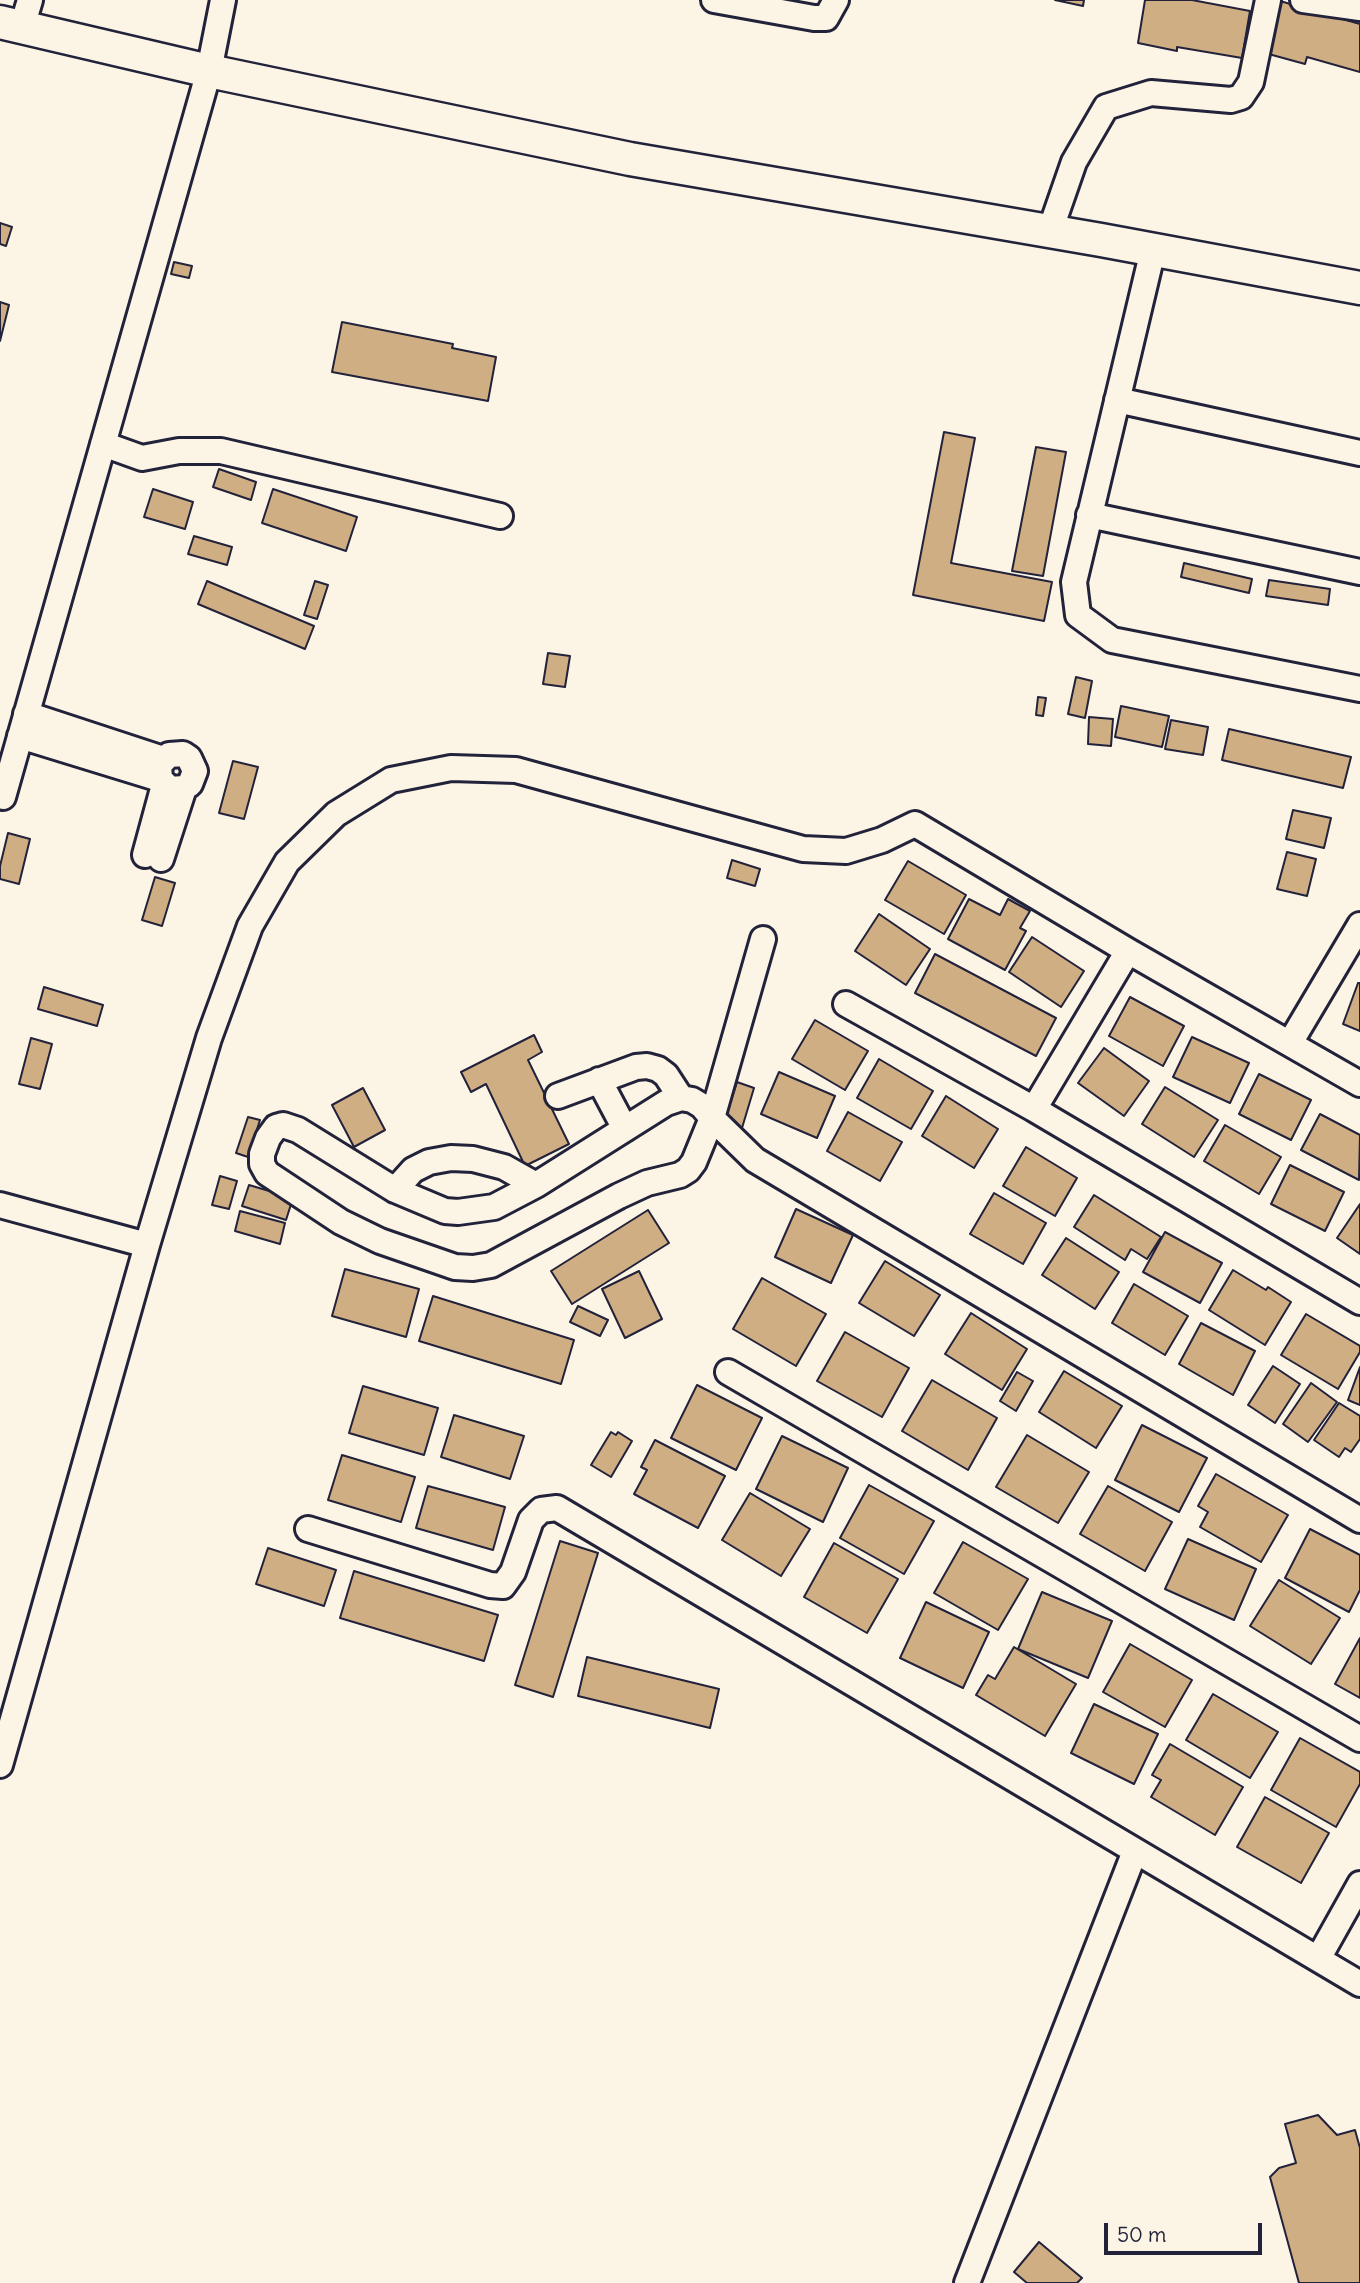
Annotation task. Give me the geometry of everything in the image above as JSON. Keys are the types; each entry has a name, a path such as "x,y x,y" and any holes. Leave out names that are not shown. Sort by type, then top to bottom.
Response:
{"main road":[{"path":"17,17 209,71 630,159 1050,231 1360,288"}],"street":[{"path":"3,797 209,71 223,0"},
{"path":"714,0 814,18 827,18 836,0"},
{"path":"1050,231 1074,162 1106,107 1152,93 1231,100 1241,97 1251,82 1268,0"},
{"path":"1303,0 1360,8"},
{"path":"1153,250 1074,582 1078,615 1112,640 1360,690"},
{"path":"1116,400 1360,453"},
{"path":"103,444 142,458 179,451 221,450 500,516"},
{"path":"1089,515 1360,572"},
{"path":"23,725 168,778 153,857"},
{"path":"0,1765 147,1245 209,1038 250,926 287,862 336,814 391,780 451,768 516,770 803,849 846,851 882,840 915,824 1128,951 1360,1084"},
{"path":"1290,1043 1360,925"},
{"path":"763,939 712,1118 694,1161 680,1175 647,1183 619,1196 491,1265 455,1267 380,1241 341,1222 267,1173 262,1164 262,1154 268,1138 276,1127 283,1125 298,1130 395,1190 445,1211 494,1207 536,1185 666,1103 681,1098 692,1100 702,1106 712,1118 755,1160 1360,1520"},
{"path":"1034,1109 1128,951"},
{"path":"846,1004 1034,1109 1360,1302"},
{"path":"558,1096 636,1067 647,1066 666,1075 681,1098"},
{"path":"599,1080 625,1129"},
{"path":"395,1190 413,1170 429,1161 451,1158 473,1159 505,1167 536,1185"},
{"path":"0,1205 147,1245"},
{"path":"728,1372 1360,1739"},
{"path":"308,1529 490,1585 503,1586 513,1572 531,1520 541,1510 557,1508 1360,1983"},
{"path":"967,2283 1135,1851"},
{"path":"1318,1959 1360,1884"}],"building":[{"path":"1055,0 1084,0 1083,6"},
{"path":"1145,0 1192,0 1250,11 1242,58 1177,47 1177,51 1138,43"},
{"path":"1280,1 1360,24 1360,72 1307,57 1305,64 1265,53"},
{"path":"0,223 12,227 6,246 0,244"},
{"path":"174,262 192,266 189,278 171,274"},
{"path":"0,302 9,305 0,341"},
{"path":"342,322 453,344 452,348 496,357 488,401 332,372"},
{"path":"944,432 975,438 951,563 1052,582 1044,621 913,595"},
{"path":"1036,447 1066,452 1043,576 1012,571"},
{"path":"219,469 256,482 251,500 213,487"},
{"path":"153,489 193,502 185,529 144,517"},
{"path":"273,489 357,517 346,551 262,523"},
{"path":"194,536 232,547 227,565 188,554"},
{"path":"1184,563 1252,579 1249,593 1181,577"},
{"path":"1269,580 1330,589 1328,605 1266,596"},
{"path":"207,581 314,626 305,649 198,604"},
{"path":"315,581 328,585 317,619 304,615"},
{"path":"548,653 570,656 565,687 543,684"},
{"path":"1076,677 1092,681 1085,718 1068,714"},
{"path":"1038,697 1046,698 1043,716 1036,715"},
{"path":"1121,706 1169,716 1162,747 1115,737"},
{"path":"1089,717 1113,719 1111,746 1088,744"},
{"path":"1171,720 1208,727 1203,755 1165,749"},
{"path":"1229,729 1351,757 1343,788 1222,760"},
{"path":"233,761 258,767 244,819 219,813"},
{"path":"1293,810 1331,818 1324,848 1286,839"},
{"path":"8,833 30,839 19,884 0,879 0,866"},
{"path":"1287,852 1316,859 1307,896 1277,889"},
{"path":"732,860 760,869 755,886 727,878"},
{"path":"908,861 966,895 944,934 885,900"},
{"path":"155,877 175,883 162,926 142,920"},
{"path":"969,899 1000,915 1008,899 1030,911 1020,928 1026,931 1005,970 948,939"},
{"path":"879,914 930,949 906,985 855,951"},
{"path":"1032,937 1084,971 1061,1007 1009,972"},
{"path":"935,954 1056,1018 1036,1056 915,993"},
{"path":"1360,983 1360,1031 1343,1024"},
{"path":"44,987 103,1005 97,1026 38,1009"},
{"path":"1130,997 1184,1026 1163,1066 1109,1036"},
{"path":"815,1020 868,1051 845,1090 792,1059"},
{"path":"534,1035 542,1052 528,1060 569,1144 525,1166 486,1084 471,1092 461,1072"},
{"path":"1192,1037 1249,1063 1230,1103 1173,1077"},
{"path":"31,1038 52,1044 40,1089 19,1084"},
{"path":"1104,1048 1149,1081 1124,1116 1078,1083"},
{"path":"879,1059 933,1091 911,1129 857,1098"},
{"path":"779,1072 835,1096 817,1138 761,1114"},
{"path":"1259,1074 1311,1100 1291,1140 1239,1114"},
{"path":"737,1082 754,1088 742,1128 724,1122"},
{"path":"1165,1087 1218,1120 1194,1157 1142,1124"},
{"path":"363,1088 385,1130 354,1147 332,1105"},
{"path":"946,1096 998,1129 974,1168 922,1136"},
{"path":"848,1112 902,1142 880,1181 827,1151"},
{"path":"1320,1114 1360,1135 1359,1180 1301,1150"},
{"path":"248,1117 260,1120 248,1157 236,1153"},
{"path":"1225,1125 1281,1157 1259,1194 1204,1161"},
{"path":"1026,1147 1077,1178 1055,1216 1003,1186"},
{"path":"1290,1165 1344,1192 1325,1231 1271,1204"},
{"path":"220,1176 237,1181 229,1209 212,1205"},
{"path":"249,1185 293,1198 286,1220 242,1206"},
{"path":"994,1193 1046,1223 1023,1264 970,1234"},
{"path":"1094,1195 1161,1237 1147,1259 1131,1249 1125,1260 1074,1227"},
{"path":"1360,1204 1360,1254 1337,1238"},
{"path":"796,1209 853,1235 831,1283 775,1257"},
{"path":"648,1210 669,1243 572,1304 551,1271"},
{"path":"240,1211 285,1223 280,1244 235,1231"},
{"path":"1165,1232 1222,1263 1200,1303 1143,1272"},
{"path":"1066,1238 1119,1272 1095,1309 1042,1275"},
{"path":"885,1261 940,1295 914,1336 859,1303"},
{"path":"345,1269 419,1289 406,1337 332,1316"},
{"path":"1233,1270 1291,1302 1265,1345 1209,1310"},
{"path":"639,1271 662,1319 625,1338 602,1289"},
{"path":"762,1278 826,1314 796,1366 733,1329"},
{"path":"1134,1284 1188,1316 1165,1355 1112,1323"},
{"path":"433,1296 574,1340 561,1384 419,1341"},
{"path":"578,1306 608,1320 600,1336 570,1322"},
{"path":"971,1313 1027,1349 1002,1390 945,1354"},
{"path":"1306,1314 1360,1346 1360,1352 1338,1389 1281,1355"},
{"path":"1201,1323 1255,1351 1233,1395 1179,1364"},
{"path":"845,1332 909,1368 882,1417 817,1381"},
{"path":"1273,1366 1300,1384 1275,1423 1248,1405"},
{"path":"1360,1367 1360,1405 1348,1400"},
{"path":"1064,1371 1122,1406 1096,1448 1039,1412"},
{"path":"1017,1372 1033,1381 1016,1411 1000,1401"},
{"path":"932,1380 997,1418 968,1470 902,1431"},
{"path":"1311,1383 1337,1402 1308,1442 1283,1424"},
{"path":"697,1385 762,1418 736,1470 671,1438"},
{"path":"363,1386 438,1408 424,1455 349,1433"},
{"path":"1339,1403 1360,1416 1360,1439 1351,1452 1345,1448 1339,1457 1314,1440"},
{"path":"454,1415 524,1436 510,1479 441,1457"},
{"path":"1142,1425 1207,1458 1179,1512 1115,1480"},
{"path":"611,1432 616,1435 618,1432 632,1441 611,1477 591,1465"},
{"path":"1027,1435 1089,1472 1058,1523 996,1487"},
{"path":"782,1436 848,1468 823,1522 756,1489"},
{"path":"655,1440 725,1476 698,1528 634,1494 647,1470 641,1467"},
{"path":"342,1455 415,1477 401,1522 328,1500"},
{"path":"1216,1474 1288,1515 1261,1562 1200,1527 1208,1512 1198,1506"},
{"path":"869,1485 934,1521 904,1574 840,1538"},
{"path":"428,1486 505,1507 493,1550 416,1528"},
{"path":"1108,1486 1172,1522 1145,1571 1080,1534"},
{"path":"750,1493 810,1529 781,1576 722,1540"},
{"path":"1310,1529 1360,1555 1360,1590 1349,1612 1285,1578"},
{"path":"1188,1539 1256,1569 1234,1620 1165,1589"},
{"path":"560,1541 598,1553 553,1697 515,1685"},
{"path":"963,1542 1028,1579 998,1630 934,1593"},
{"path":"834,1543 898,1579 867,1633 804,1597"},
{"path":"268,1548 336,1570 324,1606 256,1584"},
{"path":"354,1571 498,1615 484,1661 340,1618"},
{"path":"1279,1580 1340,1618 1311,1664 1250,1626"},
{"path":"1042,1592 1112,1621 1088,1678 1018,1649"},
{"path":"926,1602 989,1632 963,1688 900,1658"},
{"path":"1360,1638 1360,1698 1335,1684"},
{"path":"1130,1644 1192,1680 1165,1727 1103,1692"},
{"path":"1014,1647 1076,1684 1045,1736 976,1695 988,1675 995,1679"},
{"path":"587,1657 719,1689 710,1728 578,1696"},
{"path":"1213,1694 1278,1732 1250,1778 1186,1740"},
{"path":"1094,1704 1158,1734 1134,1784 1071,1753"},
{"path":"1300,1738 1360,1772 1360,1784 1336,1827 1271,1790"},
{"path":"1170,1744 1243,1787 1215,1835 1151,1797 1161,1780 1152,1775"},
{"path":"1265,1797 1329,1833 1301,1883 1237,1847"},
{"path":"1318,2115 1337,2135 1355,2130 1360,2148 1360,2283 1299,2283 1270,2177 1279,2168 1296,2163 1285,2124"},
{"path":"1039,2242 1082,2278 1077,2283 1027,2283 1014,2272"}]}
